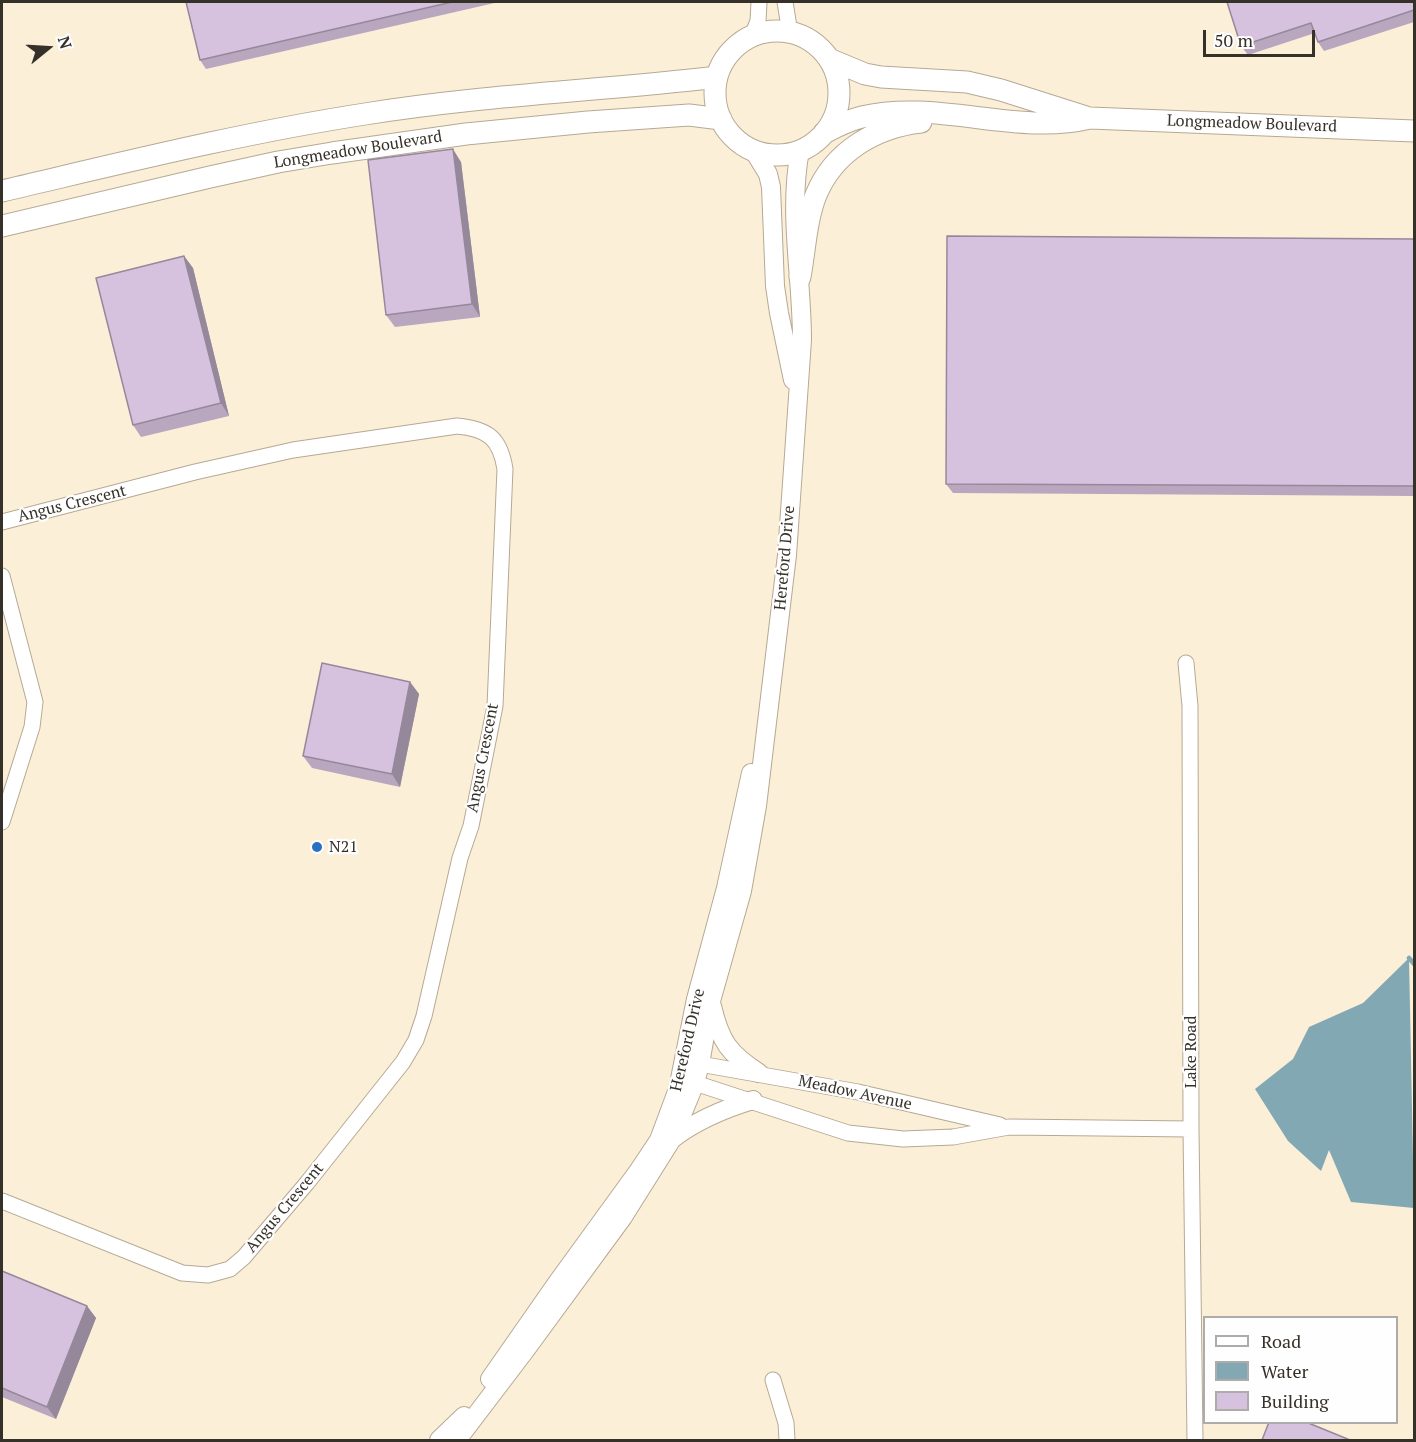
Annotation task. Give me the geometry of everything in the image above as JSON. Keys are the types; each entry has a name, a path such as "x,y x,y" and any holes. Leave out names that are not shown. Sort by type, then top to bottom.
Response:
{"main road":[{"path":"764,32 790,33 812,43 829,59 836,77 838,97 834,116 824,132 813,143 800,150 777,154 754,151 735,138 721,119 715,94 717,78 723,62 735,47 752,36 764,32"},
{"name":"Longmeadow Boulevard","path":"829,59 865,74 967,82 1024,96 1090,118 1414,130"},
{"name":"Longmeadow Boulevard","path":"2,191 251,134 356,115 485,97 717,78"},
{"name":"Longmeadow Boulevard","path":"824,132 845,122 877,114 905,111 1039,123 1071,123 1090,118"},
{"name":"Longmeadow Boulevard","path":"2,226 210,177 332,153 466,134 588,122 689,115 721,119"},
{"path":"800,277 816,194 829,172 848,152 863,139 886,129 918,122 979,118"}],"street":[{"path":"752,36 758,21 759,2"},
{"path":"785,2 790,33"},
{"name":"Hereford Drive","path":"457,1440 604,1244 672,1139 692,1077 742,891 757,806 786,567 802,340 794,193 800,150"},
{"name":"Hereford Drive","path":"754,151 768,174 771,187 775,286 796,400"},
{"name":"Angus Crescent","path":"2,522 195,472 293,450 457,426 484,432 493,439 499,446 505,469 495,706 471,826 460,858 424,1016 416,1040 403,1062 307,1183 244,1257 230,1269 208,1275 182,1273 2,1201"},
{"path":"2,576 35,702 32,727 2,822"},
{"name":"Lake Road","path":"1186,663 1190,706 1191,1129 1195,1440"},
{"name":"Hereford Drive","path":"439,1440 464,1416 557,1282 639,1170 659,1140 692,1077 687,1052 696,999 726,888 745,795 767,716"},
{"path":"711,1001 716,1023 729,1049 739,1060 759,1073"},
{"name":"Meadow Avenue","path":"692,1077 759,1073 858,1092 1009,1127"},
{"name":"Meadow Avenue","path":"692,1077 727,1092 848,1133 903,1139 953,1137 1009,1127 1191,1129"},
{"path":"672,1139 714,1113 753,1101"},
{"path":"773,1380 786,1423 787,1440"}],"water":[{"path":"1409,958 1414,1208 1351,1202 1329,1150 1321,1171 1288,1141 1255,1089 1293,1059 1309,1027 1363,1003"}],"building":[{"path":"186,2 452,2 200,60"},
{"path":"1227,2 1414,2 1414,10 1318,42 1311,23 1241,46"},
{"path":"453,149 472,304 386,315 368,160"},
{"path":"947,236 1414,239 1414,486 946,484"},
{"path":"184,256 221,403 133,425 96,278"},
{"path":"322,663 410,682 392,774 303,756"},
{"path":"2,1271 87,1306 47,1407 2,1388"},
{"path":"1268,1424 1311,1424 1350,1440 1262,1440"}],"waterway":[{"path":"1409,958 1414,964"}],"place":[{"name":"N21","path":"317,847"}]}
